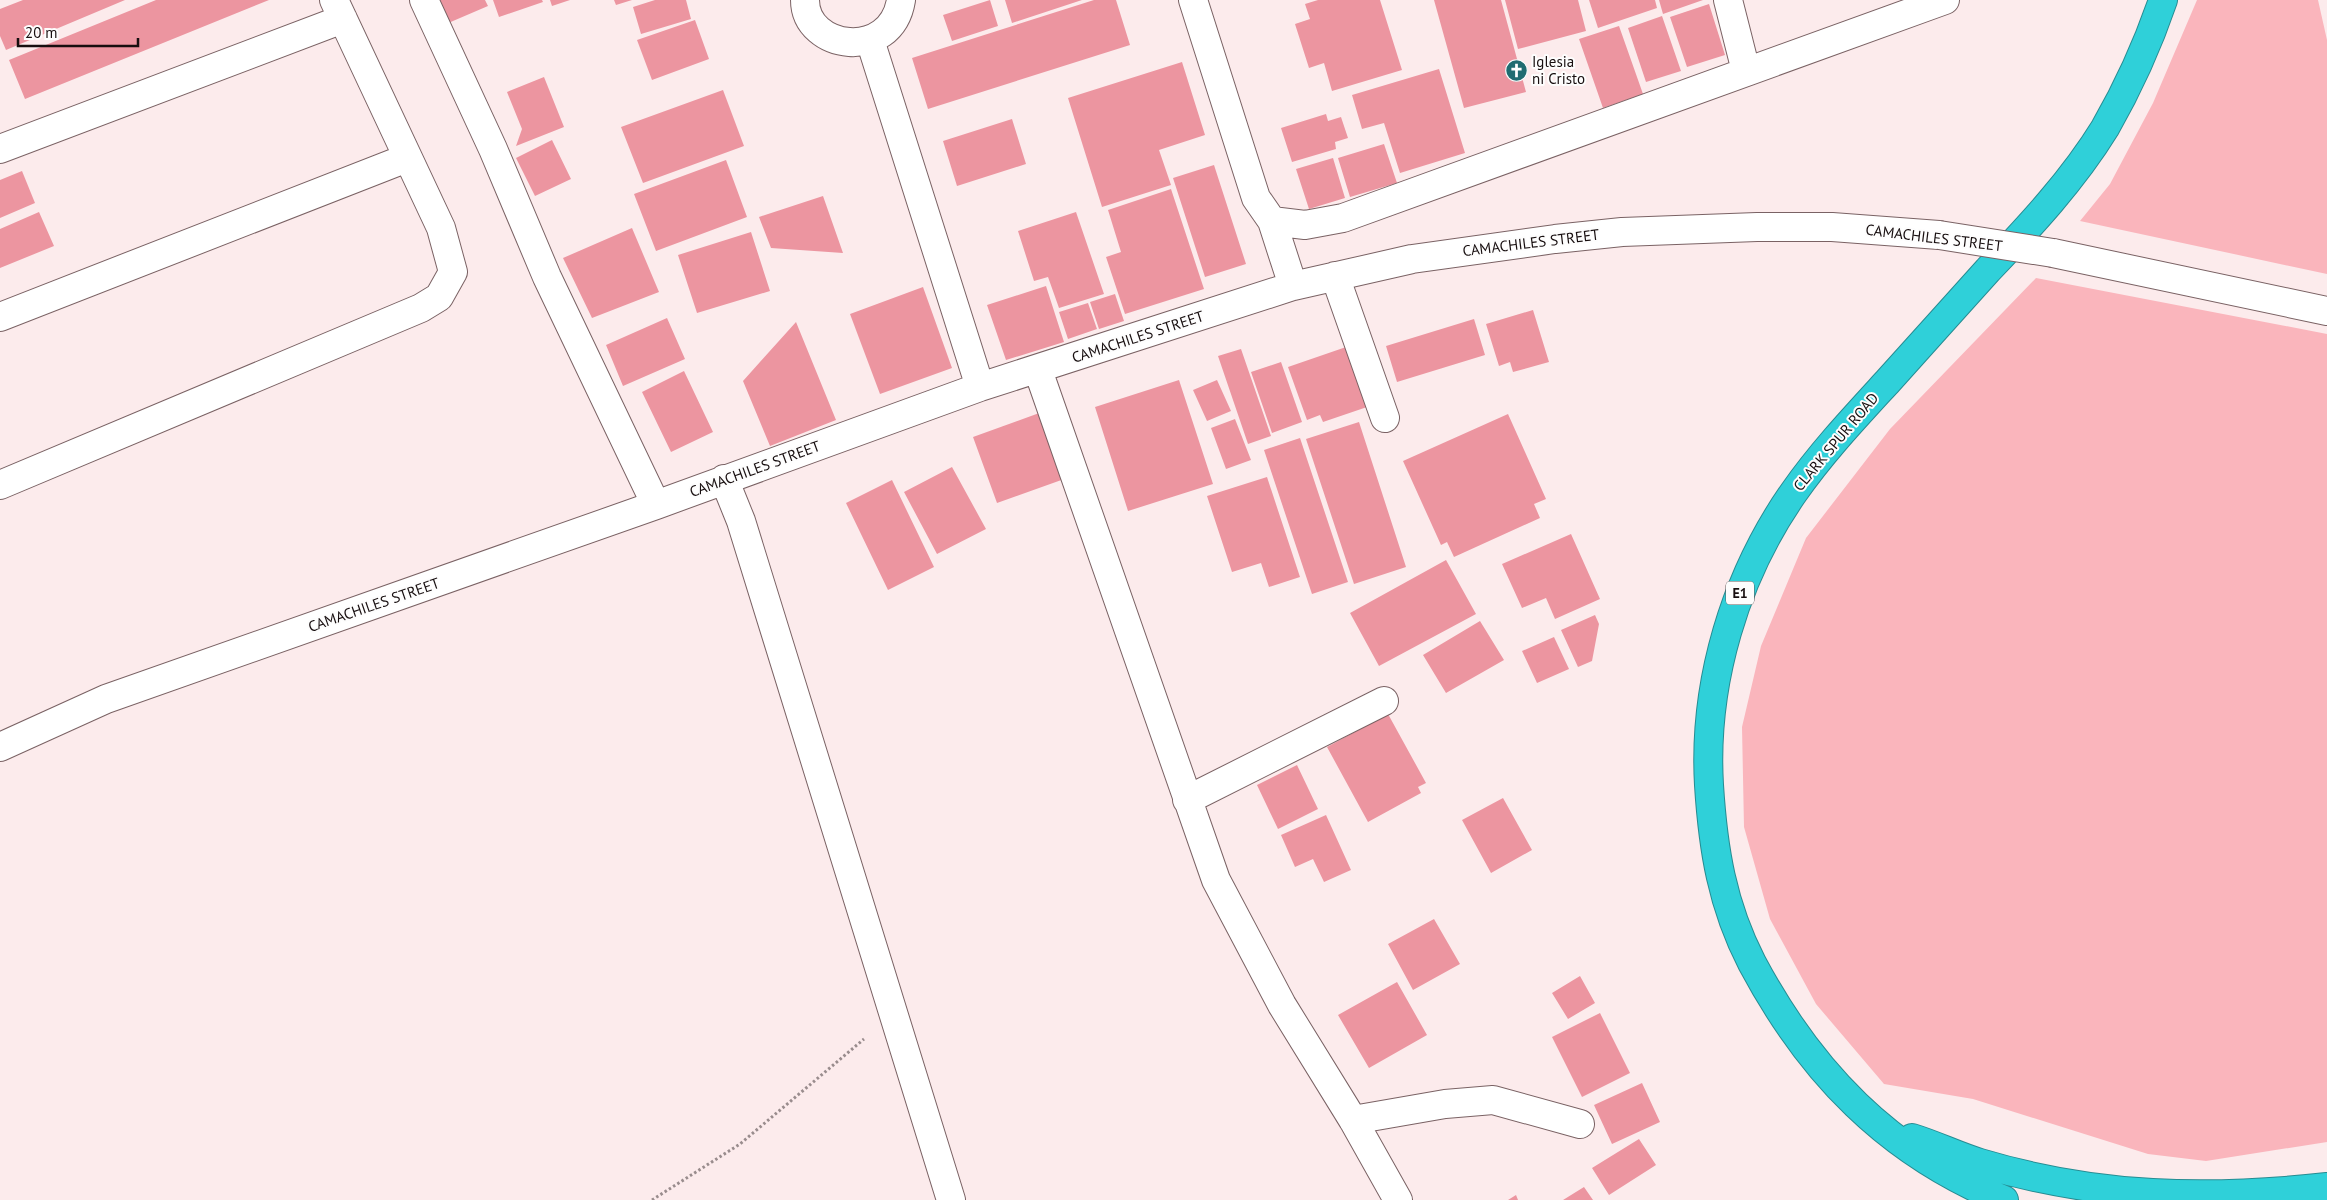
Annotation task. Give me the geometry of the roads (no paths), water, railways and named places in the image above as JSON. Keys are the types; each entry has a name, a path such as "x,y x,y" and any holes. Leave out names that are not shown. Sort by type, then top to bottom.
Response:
{"highway":[{"name":"CLARK SPUR ROAD","path":"2004,1200 1943,1171 1880,1127 1852,1102 1805,1049 1782,1016 1734,923 1715,853 1708,765 1710,723 1722,650 1735,605 1748,572 1769,531 1792,495 1825,451 2039,215 2079,165 2104,129 2126,86 2163,0"},
{"path":"1880,1127 1980,1163 2050,1181 2112,1193 2165,1198 2216,1199 2327,1187"}],"street":[{"path":"424,0 493,149 547,277 656,506"},
{"path":"804,0 810,20 822,32 837,41 853,43 870,40 893,24 899,11 901,0"},
{"path":"1193,0 1256,198 1272,221 1293,286"},
{"path":"1728,0 1746,71"},
{"path":"1272,221 1305,225 1343,218 1945,0"},
{"path":"0,149 338,9 441,228 453,272 439,297 421,308 0,485"},
{"path":"870,40 980,387"},
{"path":"0,317 407,158"},
{"name":"CAMACHILES STREET","path":"0,747 106,699 656,506 724,479 980,387 1038,370 1293,286 1421,257 1622,232 1757,227 1832,227 1940,235 2053,253 2324,310"},
{"path":"1335,276 1385,418"},
{"path":"1038,370 1216,880 1282,1005 1353,1120 1398,1200"},
{"path":"724,479 741,521 951,1200"},
{"path":"1187,800 1384,701"},
{"path":"1353,1120 1445,1104 1493,1100 1580,1124"}],"place":[{"name":"Iglesia ni Cristo","path":"1516,71"}]}
